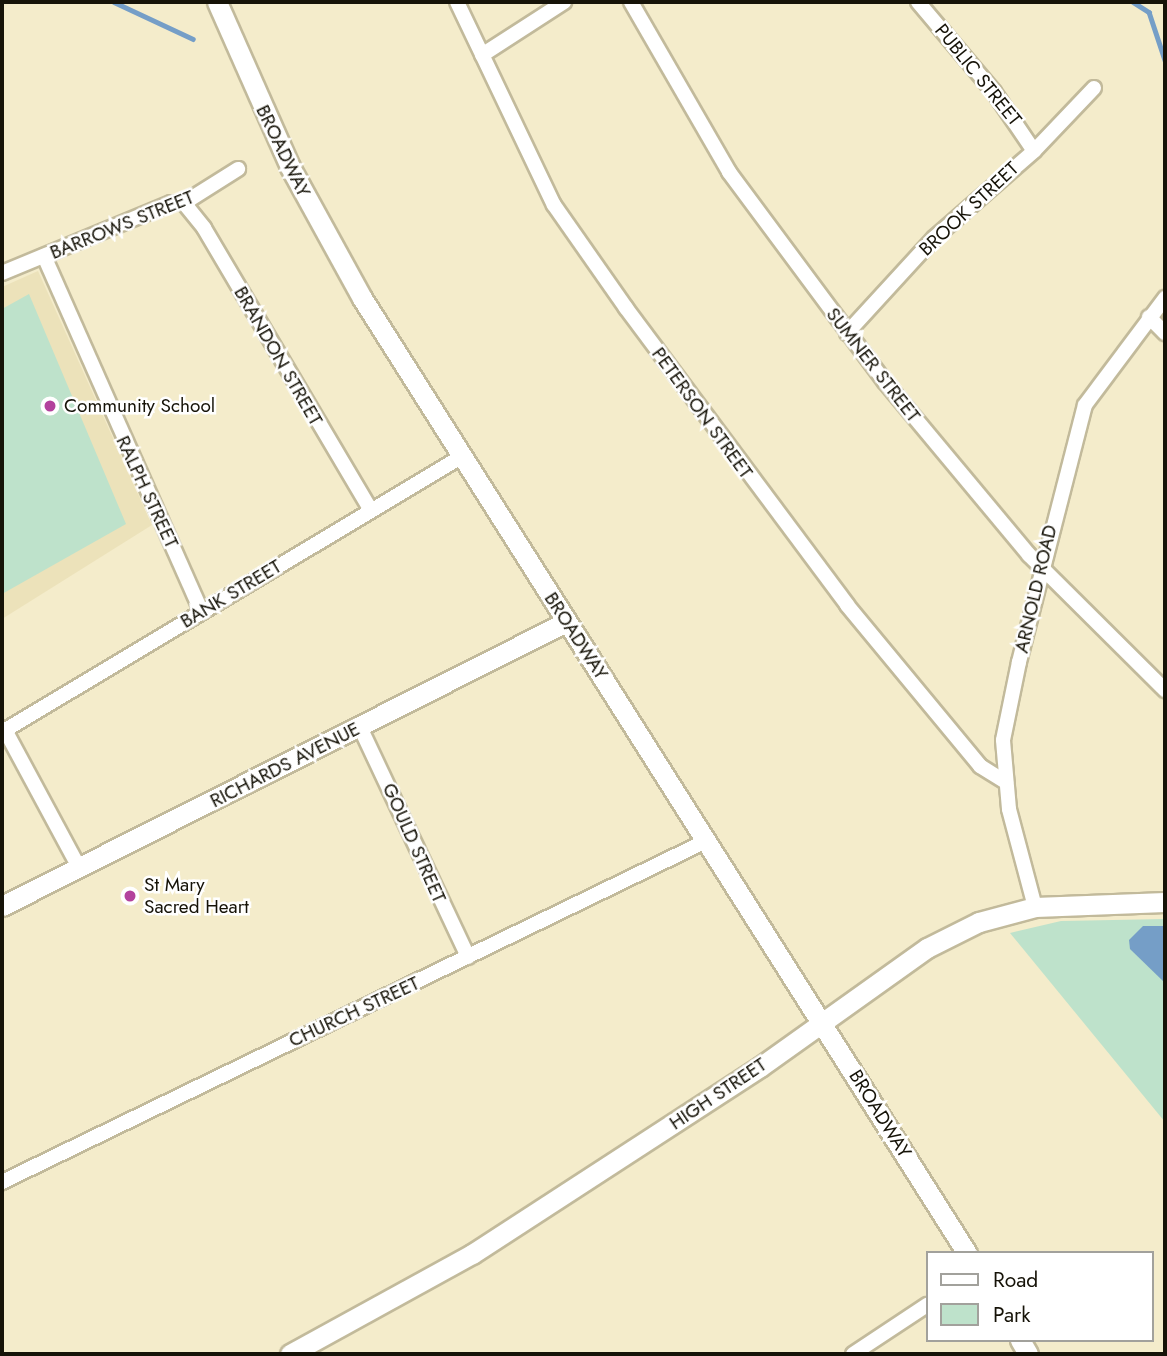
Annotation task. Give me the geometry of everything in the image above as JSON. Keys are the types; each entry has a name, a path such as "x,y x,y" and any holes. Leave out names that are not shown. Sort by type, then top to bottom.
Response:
{"street":[{"name":"BROADWAY","path":"216,2 317,220 461,457 966,1251"},
{"name":"PETERSON STREET","path":"457,2 555,205 626,308 847,605 981,766 1006,782"},
{"path":"482,55 564,2"},
{"name":"SUMNER STREET","path":"631,2 729,172 847,333 1040,567 1165,690"},
{"name":"PUBLIC STREET","path":"918,2 994,92 1034,151"},
{"name":"BROOK STREET","path":"847,333 934,238 1034,151 1094,88"},
{"name":"BARROWS STREET","path":"2,273 171,203 184,204 238,169"},
{"name":"BRANDON STREET","path":"184,204 204,229 371,510"},
{"name":"RALPH STREET","path":"44,256 202,612"},
{"name":"ARNOLD ROAD","path":"1035,907 1006,782 1003,740 1040,567 1085,405 1165,298"},
{"path":"1149,317 1165,333"},
{"name":"BANK STREET","path":"3,731 461,457"},
{"name":"RICHARDS AVENUE","path":"2,906 566,622"},
{"name":"GOULD STREET","path":"360,727 468,957"},
{"path":"3,731 80,869"},
{"name":"CHURCH STREET","path":"2,1182 706,841"},
{"name":"HIGH STREET","path":"290,1354 472,1254 927,948 979,922 1035,907 1165,902"},
{"path":"853,1354 926,1307"}],"shaded area":[{"name":"Community School","path":"38,271 152,525 2,619 2,287"}],"green space":[{"name":"Community School","path":"29,294 126,524 2,594 2,309"},
{"path":"1165,919 1165,1122 1010,933 1061,921"}],"water":[{"path":"1143,926 1165,926 1165,983 1130,949 1129,940"}],"waterway":[{"path":"114,2 193,39"},
{"path":"1133,2 1149,12 1165,60"}],"place":[{"name":"Community School","path":"50,406"},
{"name":"St Mary Sacred Heart","path":"130,896"}]}
